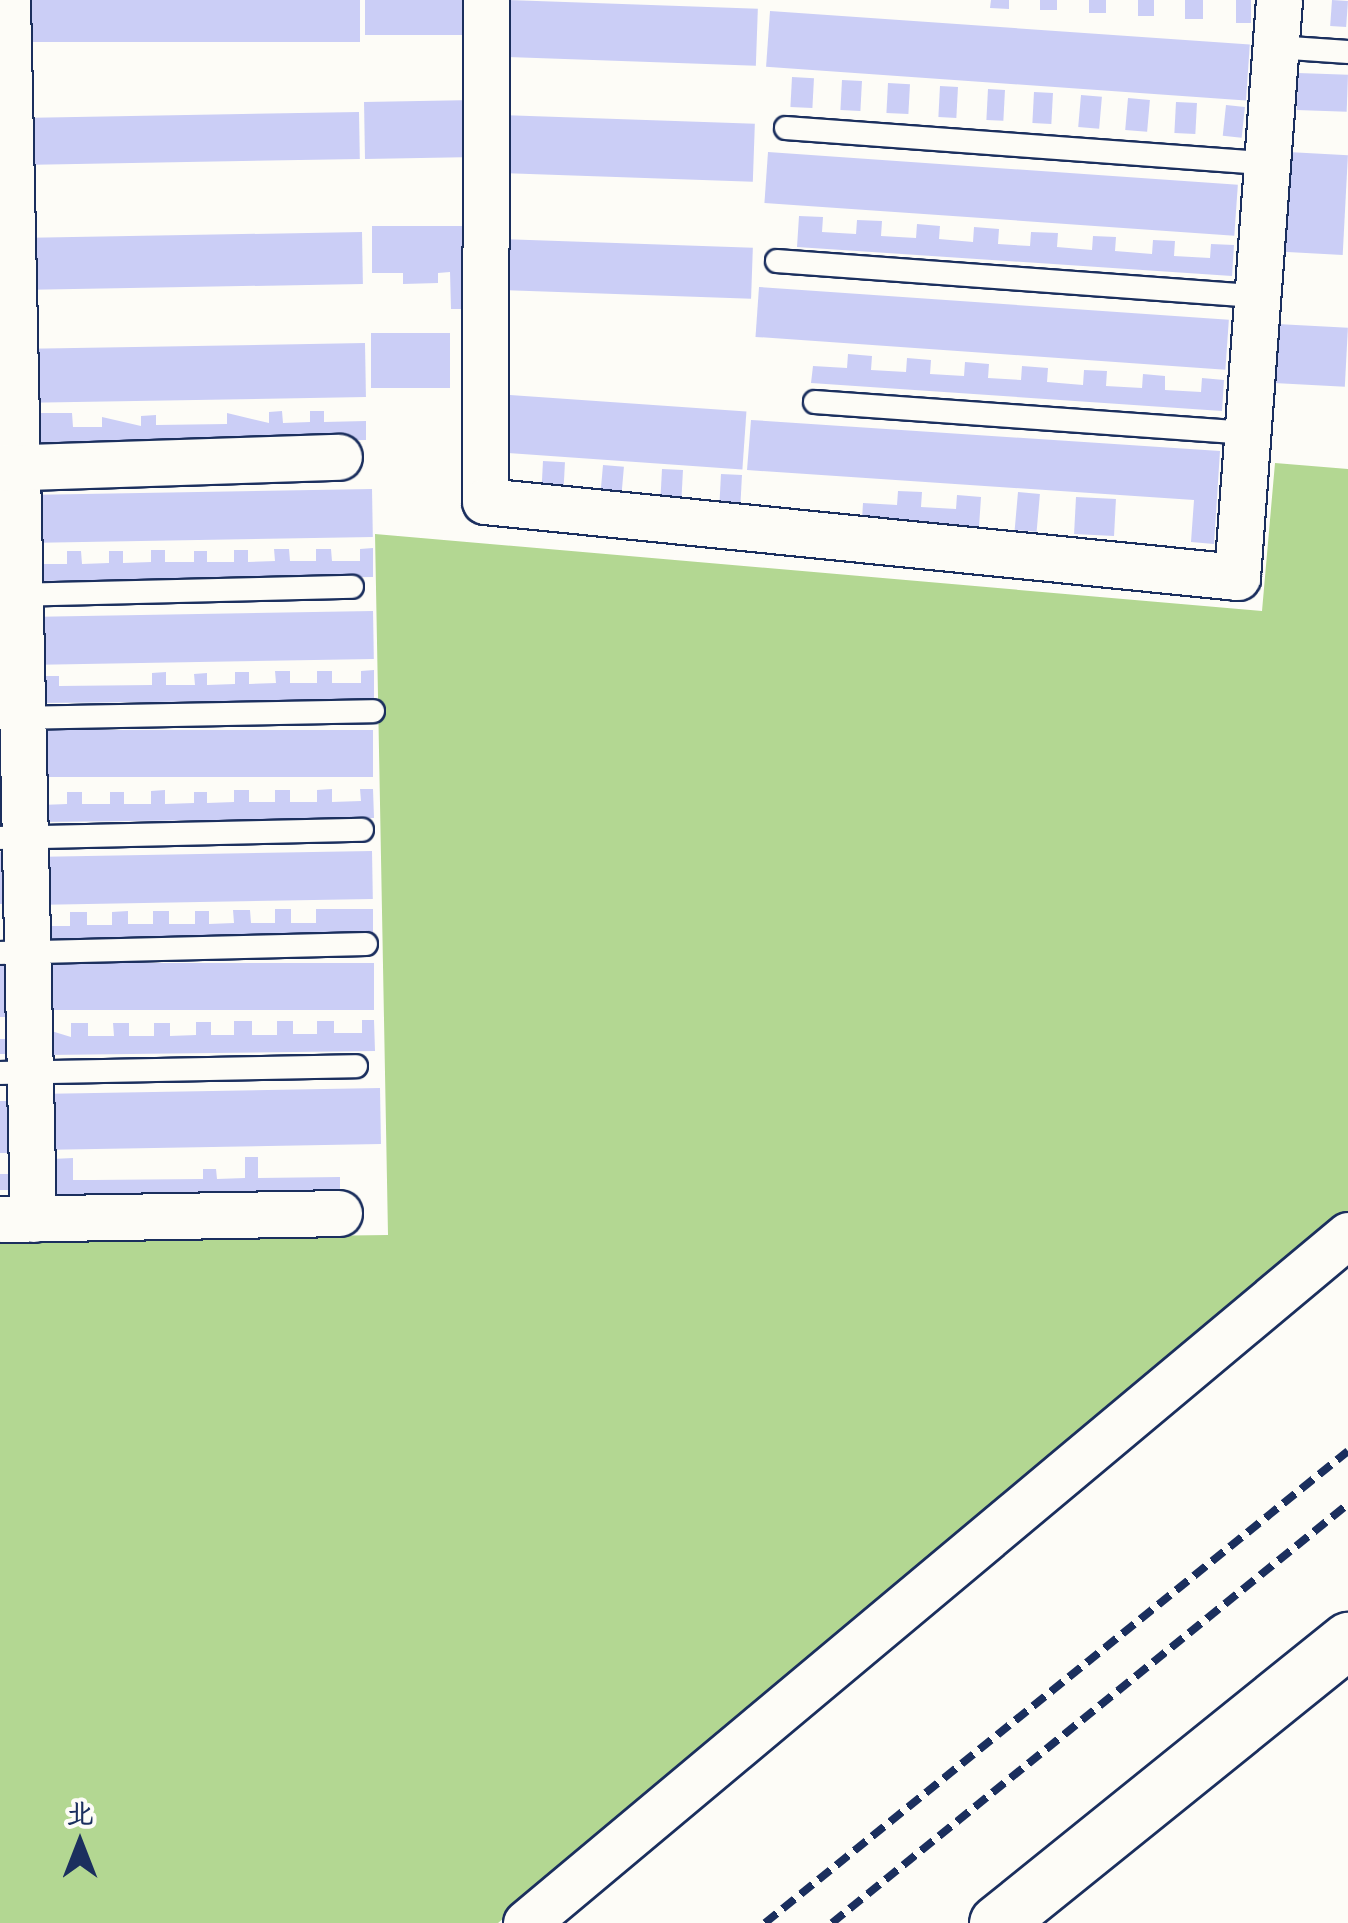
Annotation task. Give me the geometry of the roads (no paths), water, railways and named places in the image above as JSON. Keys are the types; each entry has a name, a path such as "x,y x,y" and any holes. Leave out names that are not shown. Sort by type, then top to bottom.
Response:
{"street":[{"path":"7,0 16,1219 340,1213"},
{"path":"486,0 485,501 1238,577 1279,0"},
{"path":"8,468 340,457"},
{"path":"526,1923 1348,1235"},
{"path":"997,1923 1348,1640"}],"lane":[{"path":"1276,47 1348,52"},
{"path":"786,128 1268,163"},
{"path":"777,260 1258,296"},
{"path":"816,402 1248,434"},
{"path":"10,595 352,587"},
{"path":"11,718 373,712"},
{"path":"12,838 362,830"},
{"path":"14,953 366,944"},
{"path":"15,1072 356,1066"}],"railway":[{"path":"765,1923 1348,1451"},
{"path":"832,1923 1348,1504"}]}
